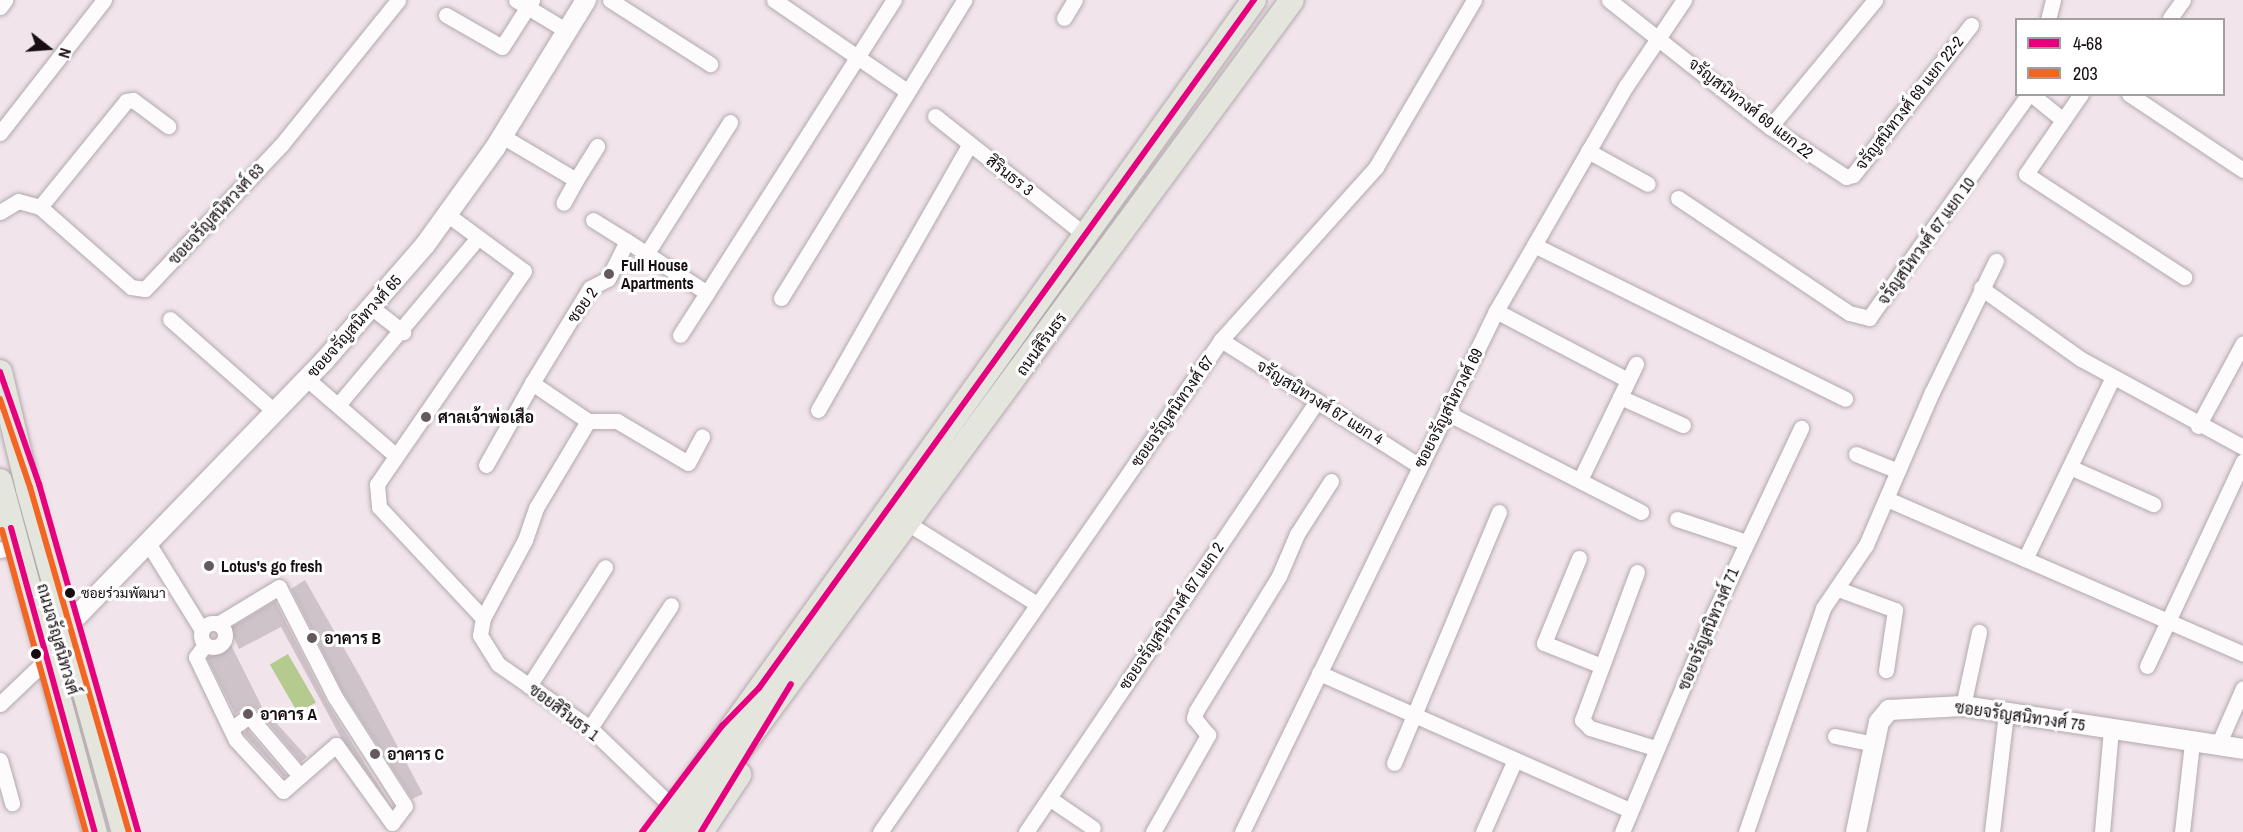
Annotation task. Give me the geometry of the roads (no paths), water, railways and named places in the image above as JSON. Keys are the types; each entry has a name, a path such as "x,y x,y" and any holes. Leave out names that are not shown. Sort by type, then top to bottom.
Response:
{"main road":[{"name":"ถนนสิรินธร","path":"659,832 759,688 1254,0"},
{"name":"ถนนสิรินธร","path":"701,832 789,687 1292,0"},
{"name":"ถนนจรัญสนิทวงศ์","path":"0,372 124,832"},
{"name":"ถนนจรัญสนิทวงศ์","path":"8,405 39,484 138,832"},
{"name":"ถนนจรัญสนิทวงศ์","path":"0,447 17,492 112,832"},
{"name":"ถนนจรัญสนิทวงศ์","path":"0,481 8,548 46,660 95,832"},
{"name":"ถนนสิรินธร","path":"659,832 789,687"},
{"name":"ถนนสิรินธร","path":"659,832 665,800 722,726 759,688"}],"street":[{"path":"0,7 5,0"},
{"path":"0,133 104,0"},
{"name":"ซอยจรัญสนิทวงศ์ 63","path":"40,207 131,287 145,288 282,144 398,0"},
{"name":"ซอยจรัญสนิทวงศ์ 65","path":"77,616 307,379 448,215 502,136 586,0"},
{"path":"610,0 710,64"},
{"path":"680,335 859,59 894,0"},
{"path":"781,298 906,91 964,0"},
{"path":"1064,18 1075,0"},
{"name":"ซอยจรัญสนิทวงศ์ 67","path":"880,832 1221,340 1376,167 1474,0"},
{"name":"จรัญสนิทวงศ์ 69 แยก 22","path":"1609,0 1658,36 1770,127 1846,177"},
{"name":"ซอยจรัญสนิทวงศ์ 69","path":"1242,832 1418,465 1447,413 1496,311 1588,151 1658,36 1684,0"},
{"path":"1770,127 1875,0"},
{"path":"2048,18 2053,0"},
{"path":"2170,18 2183,0"},
{"path":"446,15 502,48 525,2 567,31"},
{"path":"782,2 906,91"},
{"name":"จรัญสนิทวงศ์ 69 แยก 22-2","path":"1846,177 1853,175 1971,24"},
{"name":"จรัญสนิทวงศ์ 67 แยก 10","path":"1678,198 1849,313 1869,318 2029,96"},
{"path":"2033,96 2063,120"},
{"path":"2080,96 2027,175 2184,277"},
{"path":"2132,96 2243,170"},
{"path":"0,212 18,201 40,207 130,99 168,126"},
{"name":"สิรินธร 3","path":"935,116 1086,235"},
{"path":"647,254 730,122"},
{"path":"502,136 576,180"},
{"path":"818,410 970,144"},
{"path":"563,203 597,146"},
{"path":"1588,151 1648,184"},
{"path":"448,215 477,239 524,271 395,454 377,484 379,507 483,618 525,540 536,508 588,421"},
{"path":"593,220 707,293"},
{"path":"338,405 403,332 477,239"},
{"name":"ซอย 2","path":"486,465 532,383 590,288 608,279 627,241"},
{"path":"1534,245 1845,399"},
{"path":"1746,832 1823,608 1838,589 1887,499 1981,288 1996,261"},
{"path":"1981,288 2114,377 2198,426 2243,447"},
{"path":"371,307 403,332"},
{"path":"1496,311 1628,381"},
{"path":"170,319 275,412"},
{"name":"จรัญสนิทวงศ์ 67 แยก 4","path":"1221,340 1418,465"},
{"path":"2198,426 2243,343"},
{"path":"1580,480 1636,363"},
{"path":"2025,559 2072,468 2114,377"},
{"path":"307,379 395,454"},
{"path":"532,383 588,421 617,421 687,462 702,437"},
{"path":"1620,397 1683,425"},
{"name":"ซอยจรัญสนิทวงศ์ 67 แยก 2","path":"1026,832 1317,401"},
{"path":"1447,413 1641,512"},
{"name":"ซอยจรัญสนิทวงศ์ 71","path":"1622,830 1655,748 1746,542 1801,428"},
{"path":"1856,454 1898,471"},
{"path":"2147,666 2243,461"},
{"path":"2072,468 2153,504"},
{"path":"1153,832 1208,735 1194,718 1196,711 1331,481"},
{"path":"1887,499 2243,654"},
{"path":"1394,763 1416,716 1499,512"},
{"path":"1677,519 1746,542"},
{"path":"909,524 1037,604"},
{"path":"148,543 202,630 205,645 196,657 231,729 283,791 336,745 392,823 405,806 335,697 279,587 218,624 202,630"},
{"path":"1579,558 1544,643 1599,665"},
{"path":"529,686 605,567"},
{"path":"1637,572 1599,665 1582,722 1655,748"},
{"path":"1838,589 1895,610 1886,670"},
{"path":"590,728 670,604"},
{"name":"ซอยสิรินธร 1","path":"483,618 480,635 498,664 590,728 665,800"},
{"path":"205,645 213,648 224,642 225,634 218,624"},
{"path":"1963,706 1979,633"},
{"path":"0,704 46,660"},
{"path":"1319,673 1514,762 1629,810"},
{"path":"2218,745 2243,688"},
{"name":"ซอยจรัญสนิทวงศ์ 75","path":"1856,832 1881,717 1889,710 1963,706 2192,743 2243,748"},
{"path":"1992,832 2006,712"},
{"path":"231,729 249,716 300,776"},
{"path":"2102,832 2111,730"},
{"path":"1835,736 1875,744"},
{"path":"2182,832 2192,743"},
{"path":"0,760 12,803"},
{"path":"1483,832 1514,762"},
{"path":"1049,798 1093,828"},
{"path":"1622,830 1639,832"}],"place":[{"name":"Full House Apartments","path":"609,274"},
{"name":"ศาลเจ้าพ่อเสือ","path":"426,417"},
{"name":"Lotus's go fresh","path":"209,566"},
{"name":"ซอยร่วมพัฒนา","path":"70,593"},
{"name":"อาคาร B","path":"312,638"},
{"name":"อาคาร A","path":"248,714"},
{"name":"อาคาร C","path":"375,754"}]}
